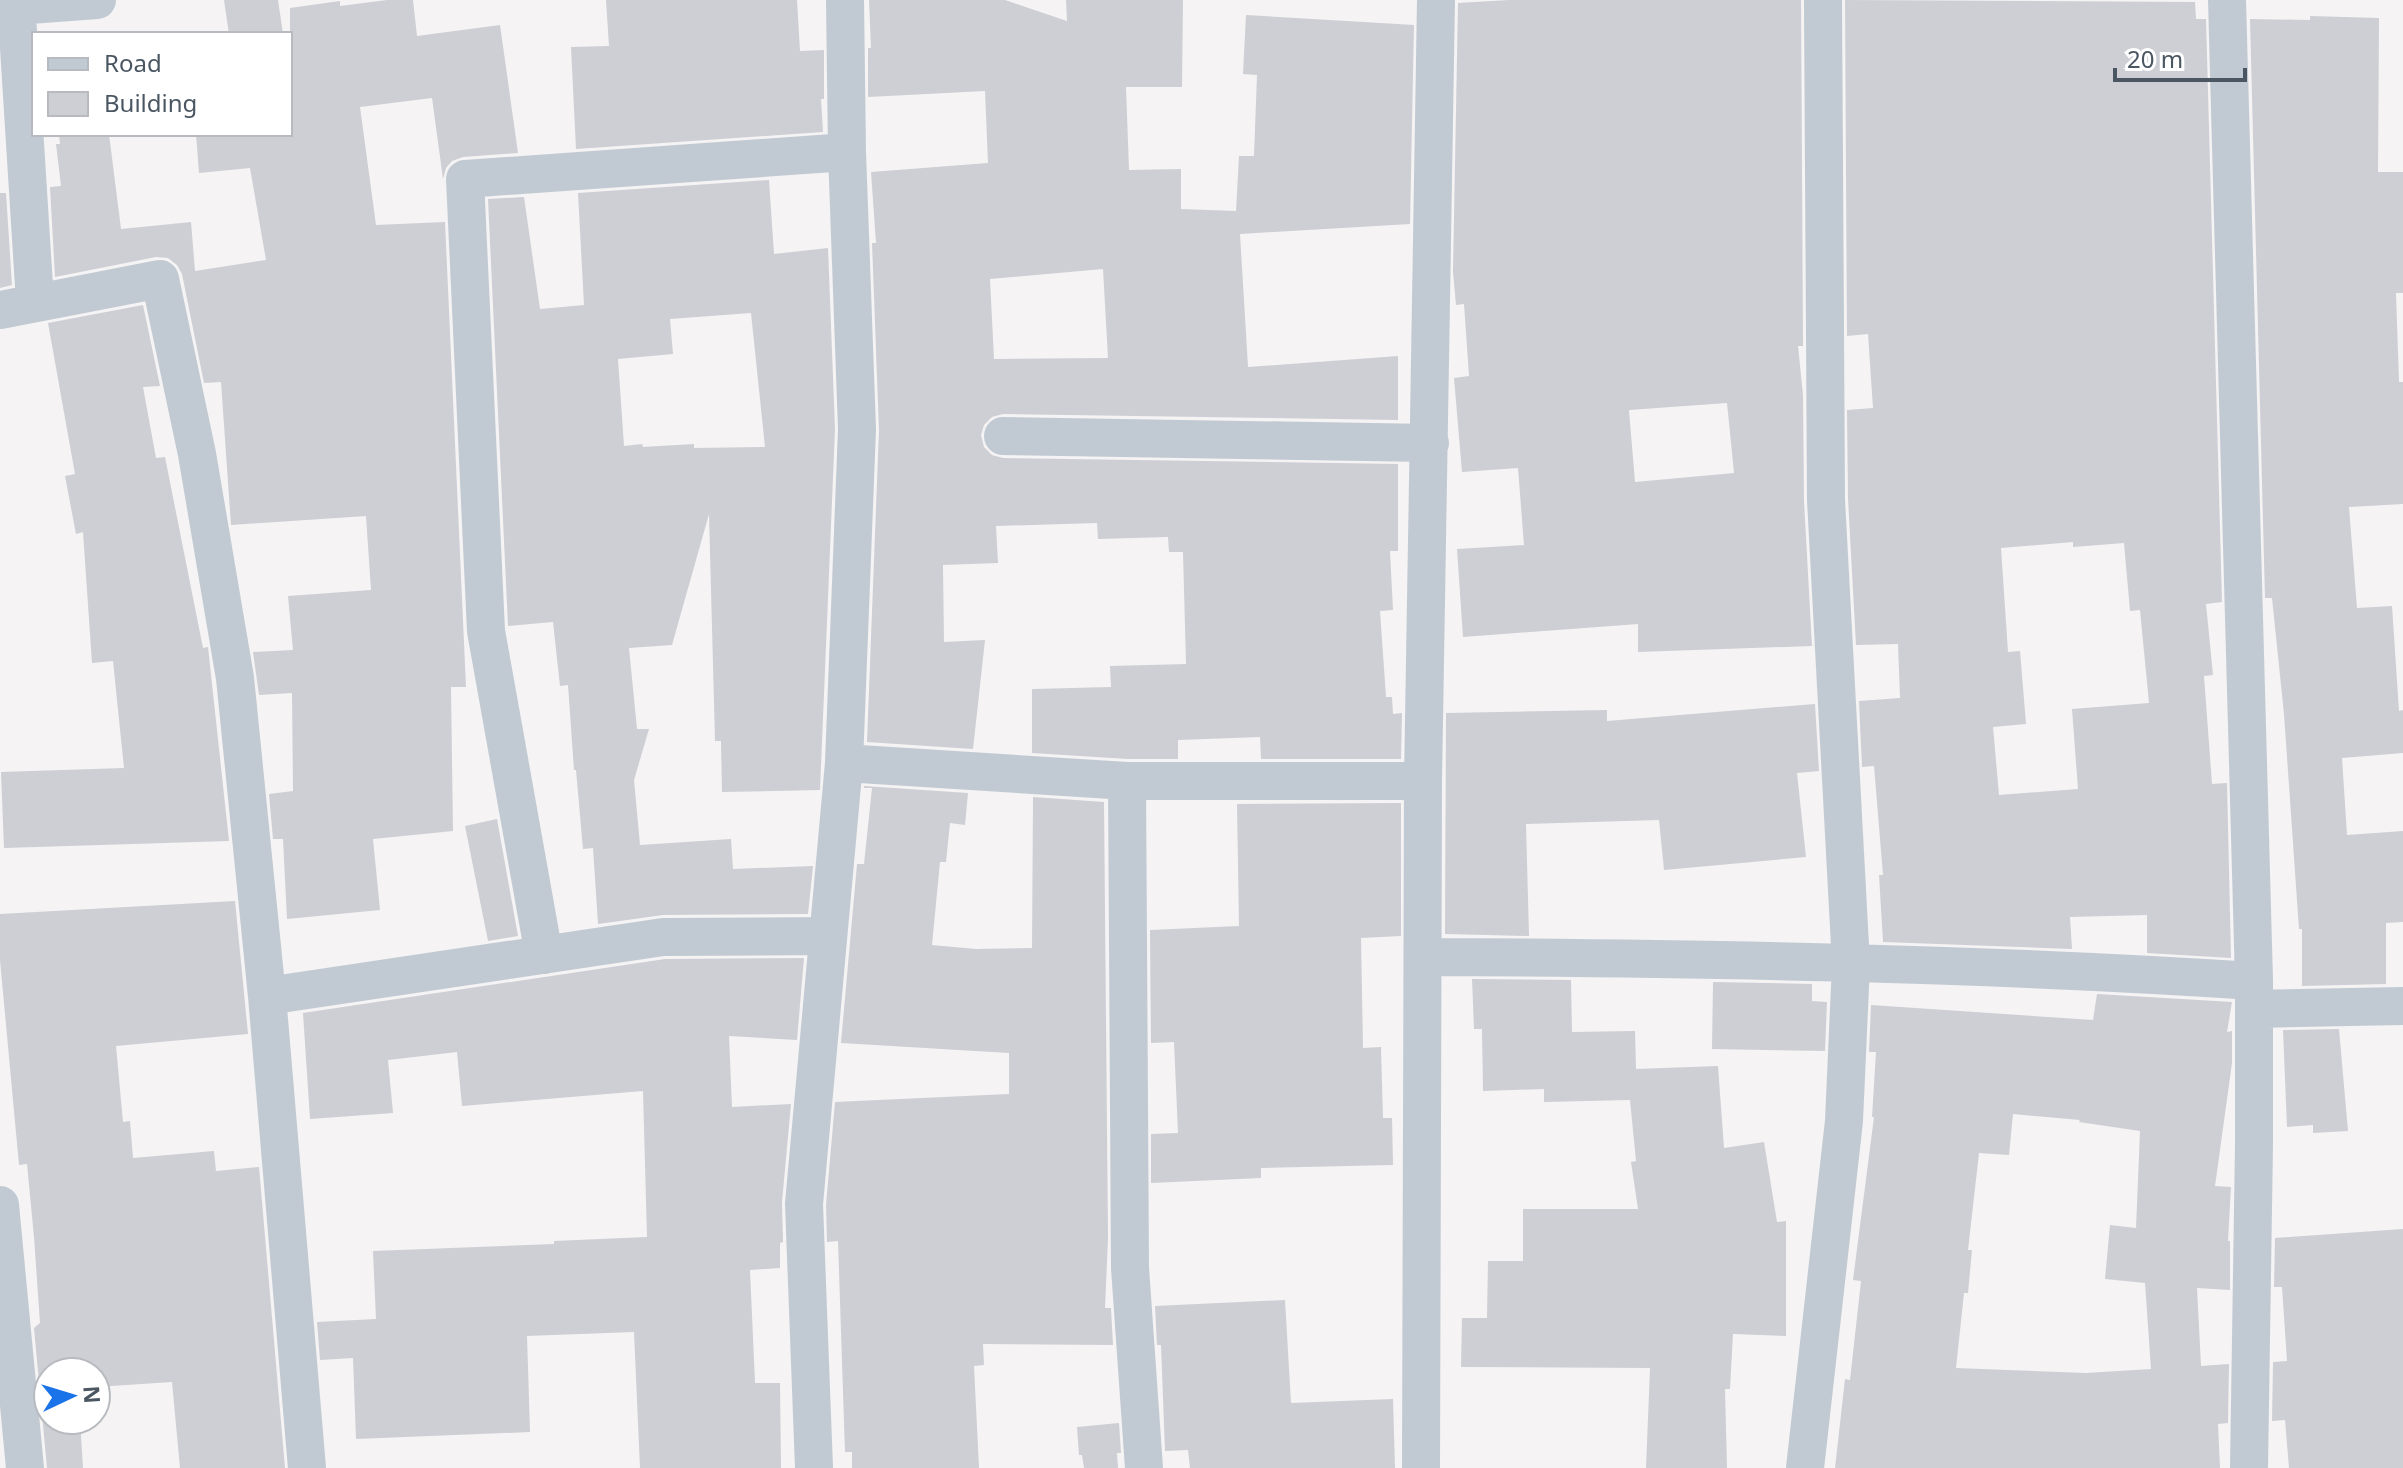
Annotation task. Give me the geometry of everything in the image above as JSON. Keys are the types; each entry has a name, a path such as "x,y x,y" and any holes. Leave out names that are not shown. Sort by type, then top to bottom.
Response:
{"street":[{"path":"97,0 16,3 18,306 160,279 197,454 235,678 267,996 307,1468"},
{"path":"814,1468 804,1204 844,763 857,429 845,0"},
{"path":"1421,1468 1423,781 1436,0"},
{"path":"1805,1468 1844,1121 1851,964 1826,500 1823,0"},
{"path":"2227,0 2254,995 2249,1468"},
{"path":"544,955 486,631 465,179 847,152"},
{"path":"1003,436 1430,443"},
{"path":"844,763 1127,781 1423,781"},
{"path":"1127,781 1130,1268 1144,1468"},
{"path":"267,996 663,937 827,936"},
{"path":"1423,957 1630,958 2082,970 2254,995 2403,1006"},
{"path":"1,1223 25,1468"}],"building":[{"path":"224,0 278,0 283,32 229,32"},
{"path":"413,0 417,36 500,25 518,153 463,157 452,161 443,179 432,98 360,107 376,225 445,222 466,687 451,687 453,831 373,839 380,910 287,919 283,839 273,839 269,794 293,791 292,693 259,695 253,652 293,650 288,596 371,590 366,516 231,525 221,382 204,383 182,274 168,258 156,257 55,277 50,187 61,186 56,144 60,144 59,136 109,136 121,229 191,222 195,271 266,260 250,168 199,173 196,136 292,136 290,8 340,1 340,6"},
{"path":"606,0 797,0 800,51 824,50 824,99 821,99 823,132 576,149 571,47 609,46"},
{"path":"869,0 1005,0 1067,21 1066,0 1183,0 1182,87 1126,87 1129,170 1181,169 1181,209 1236,211 1239,156 1254,156 1257,75 1243,74 1246,15 1414,25 1410,224 1240,234 1248,367 1398,356 1398,420 1003,414 992,417 984,425 981,435 984,447 992,455 1003,458 1398,464 1398,551 1390,551 1393,610 1380,611 1386,697 1392,697 1393,714 1402,713 1401,759 1261,759 1260,737 1178,740 1178,759 1032,753 1032,689 1111,687 1110,666 1186,664 1183,552 1169,552 1168,537 1098,539 1097,523 996,526 998,563 943,565 944,642 985,640 973,749 867,742 879,430 872,243 876,243 871,172 988,163 985,91 868,97 868,48 871,48","holes":["1103,269 1108,358 994,359 990,279"]},
{"path":"1509,0 1801,0 1803,346 1798,346 1803,395 1804,501 1812,646 1638,652 1638,624 1463,637 1457,549 1524,545 1518,468 1462,472 1454,378 1469,376 1464,304 1456,305 1453,272 1458,3","holes":["1727,403 1734,473 1635,482 1629,410"]},
{"path":"1845,0 2195,2 2196,19 2206,19 2222,602 2206,604 2213,675 2204,676 2212,784 2227,783 2231,958 2147,953 2147,915 2070,917 2072,949 1883,942 1879,875 1883,875 1874,766 1862,767 1859,701 1900,698 1898,644 1856,645 1848,499 1847,410 1873,408 1868,334 1847,336","holes":["2073,542 2073,547 2124,543 2130,611 2140,610 2149,703 2072,709 2078,789 1999,795 1993,727 2026,724 2020,651 2008,652 2001,548"]},
{"path":"2310,16 2379,18 2378,172 2403,172 2403,293 2396,293 2399,382 2403,382 2403,504 2349,507 2357,608 2392,606 2399,711 2403,710 2403,753 2342,758 2347,835 2403,831 2403,922 2386,923 2386,984 2302,986 2302,929 2299,929 2284,714 2272,598 2265,598 2250,19 2310,20"},
{"path":"769,180 774,254 828,248 835,429 820,790 722,792 721,741 715,741 709,514 672,645 629,648 637,729 649,729 634,780 640,845 731,839 733,869 813,866 808,914 663,915 598,924 593,848 583,849 568,685 560,686 553,622 508,626 488,199 524,197 540,309 584,305 578,193","holes":["751,313 765,447 694,448 694,444 624,446 618,359 673,354 670,319"]},
{"path":"0,193 6,193 12,285 0,288"},
{"path":"143,305 160,386 143,387 156,458 165,457 203,648 208,647 229,841 4,848 1,772 124,768 113,661 92,663 83,532 76,534 65,476 75,474 48,323"},
{"path":"1815,704 1819,771 1797,773 1806,857 1664,870 1659,820 1526,824 1529,936 1445,934 1446,713 1607,710 1607,721"},
{"path":"864,786 968,793 965,825 950,823 946,862 940,862 932,945 976,949 1032,948 1033,797 1104,802 1108,1238 1105,1308 1111,1308 1113,1345 983,1344 984,1365 974,1366 979,1468 852,1468 852,1452 845,1452 838,1241 827,1242 826,1205 835,1102 1009,1094 1009,1053 841,1043 857,864 864,864 872,788"},
{"path":"1401,803 1401,936 1361,938 1363,1048 1381,1047 1383,1118 1392,1118 1393,1165 1261,1168 1261,1178 1151,1183 1151,1134 1178,1133 1174,1042 1151,1043 1150,930 1239,926 1237,804"},
{"path":"497,819 518,936 488,941 465,826"},
{"path":"235,901 248,1034 116,1046 123,1122 130,1121 133,1158 214,1151 216,1171 259,1167 285,1468 180,1468 172,1382 112,1386 112,1356 37,1356 34,1328 40,1323 34,1237 27,1164 19,1165 0,960 0,914"},
{"path":"804,958 797,1040 729,1036 732,1107 791,1104 782,1202 780,1268 750,1270 755,1383 780,1383 781,1468 640,1468 634,1332 527,1336 530,1432 356,1439 353,1358 320,1360 317,1322 376,1319 373,1251 647,1237 643,1091 462,1106 457,1052 388,1060 393,1113 310,1119 303,1013 665,959"},
{"path":"1472,979 1571,980 1572,1032 1635,1031 1636,1069 1718,1066 1724,1148 1764,1142 1777,1222 1786,1221 1786,1336 1733,1334 1730,1389 1725,1389 1727,1468 1646,1468 1650,1368 1461,1367 1462,1318 1487,1318 1488,1261 1523,1261 1523,1209 1638,1209 1631,1162 1636,1161 1630,1100 1544,1102 1544,1089 1483,1091 1482,1029 1474,1029"},
{"path":"1713,982 1812,984 1812,1001 1827,1002 1825,1051 1712,1049"},
{"path":"2097,994 2232,1002 2227,1032 2232,1031 2232,1063 2215,1186 2231,1187 2228,1241 2230,1290 2197,1288 2201,1366 2229,1364 2228,1423 2218,1424 2220,1468 1835,1468 1845,1379 1850,1380 1861,1281 1853,1280 1874,1117 1876,1052 1869,1052 1871,1005 2093,1020","holes":["2013,1114 2080,1120 2140,1131 2136,1228 2110,1225 2105,1279 2145,1283 2151,1369 2086,1373 1956,1368 1964,1293 1968,1293 1972,1250 1968,1250 1979,1153 2009,1155"]},
{"path":"2339,1029 2348,1131 2313,1133 2313,1125 2287,1127 2283,1030"},
{"path":"2403,1229 2403,1468 2289,1468 2285,1420 2272,1421 2273,1362 2287,1361 2282,1287 2274,1287 2275,1238"},
{"path":"1285,1300 1291,1403 1393,1399 1395,1468 1190,1468 1188,1450 1165,1451 1161,1345 1157,1345 1155,1306"},
{"path":"1119,1423 1121,1453 1117,1453 1118,1468 1084,1468 1082,1455 1079,1455 1077,1427"},
{"path":"44,1436 81,1436 83,1468 47,1468"}]}
